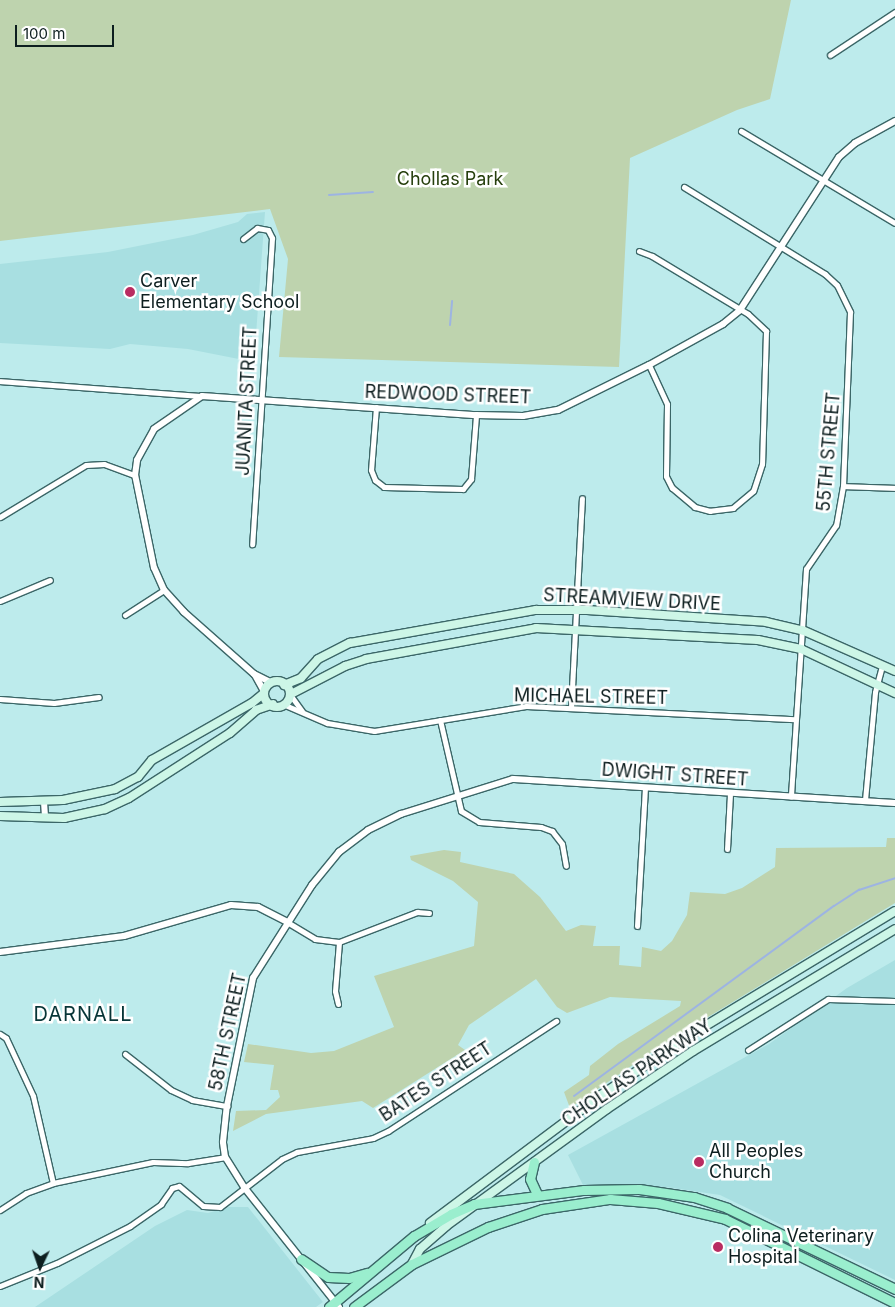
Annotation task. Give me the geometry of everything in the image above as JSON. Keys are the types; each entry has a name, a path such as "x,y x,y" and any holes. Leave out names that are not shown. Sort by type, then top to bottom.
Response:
{"main road":[{"name":"STREAMVIEW DRIVE","path":"284,685 301,678 318,659 350,643 525,610 576,610 766,622 802,630 895,671"},
{"name":"STREAMVIEW DRIVE","path":"291,695 345,666 366,659 527,628 758,640 801,649 895,693"},
{"path":"0,802 44,802 115,789 138,777 152,760 253,703 270,682 284,685 291,695 285,705 273,704 256,710 230,733 117,803 64,818 0,816"},
{"path":"263,692 273,704"},
{"name":"CHOLLAS PARKWAY","path":"414,1236 601,1095 692,1034 895,911"},
{"name":"CHOLLAS PARKWAY","path":"412,1264 420,1249 474,1204 693,1051 895,929"},
{"path":"534,1162 530,1180 537,1194"},
{"path":"334,1305 414,1236 474,1204 537,1194 612,1189 694,1196 727,1208 895,1289"},
{"path":"354,1307 412,1264 517,1215 585,1200 636,1200 725,1219 895,1303"},
{"path":"300,1259 328,1277 350,1278 372,1271"}],"street":[{"path":"830,55 895,12"},
{"name":"REDWOOD STREET","path":"0,381 476,415 523,416 558,410 649,365 723,324 740,310 782,248 839,157 855,143 895,121"},
{"path":"741,131 895,223"},
{"name":"55TH STREET","path":"684,187 826,274 837,285 850,312 843,486 836,525 806,569 791,797"},
{"name":"JUANITA STREET","path":"243,239 257,228 268,230 272,238 252,544"},
{"path":"639,251 652,256 740,310 766,331 768,337 762,464 753,491 725,511 695,507 672,488 666,476 667,404 649,365"},
{"path":"202,396 154,429 137,460 135,475 154,568 164,590 184,612 254,674 270,682"},
{"path":"376,407 371,470 375,480 384,487 459,491 466,486 471,479 476,415"},
{"path":"0,517 86,466 110,465 135,475"},
{"path":"843,486 895,488"},
{"path":"571,707 582,498"},
{"path":"0,601 50,580"},
{"path":"125,615 164,590"},
{"path":"865,800 876,684 882,666"},
{"path":"254,674 263,692"},
{"name":"MICHAEL STREET","path":"291,695 302,711"},
{"path":"0,699 54,704 99,698"},
{"name":"MICHAEL STREET","path":"285,705 302,711 326,724 364,730 526,706 795,720"},
{"path":"440,720 461,811 470,819 540,827 552,831 562,844 566,866"},
{"name":"DWIGHT STREET","path":"456,796 513,779 646,789 895,802"},
{"path":"637,926 646,789"},
{"path":"727,849 730,793"},
{"name":"58TH STREET","path":"225,1157 223,1142 227,1106 250,988 258,968 287,922 330,861 358,836 401,814 456,796"},
{"path":"44,802 45,818"},
{"path":"0,952 124,936 231,905 258,907 315,939 339,942 417,912 429,913"},
{"path":"338,1004 335,991 339,942"},
{"path":"748,1050 828,999 895,1001"},
{"name":"BATES STREET","path":"0,1286 57,1263 130,1226 161,1204 172,1188 179,1186 199,1204 216,1208 228,1203 244,1187 297,1152 373,1138 388,1131 556,1021"},
{"path":"0,1034 6,1038 33,1096 53,1183"},
{"path":"125,1054 171,1090 192,1100 227,1106"},
{"path":"0,1210 26,1193 53,1183 153,1162 188,1163 225,1157 244,1187 334,1305"}],"shaded area":[{"name":"Carver Elementary School","path":"265,212 254,362 188,349 130,344 110,349 0,343 0,264 108,252 193,235 238,222 247,214"},
{"path":"895,960 895,1280 720,1195 666,1187 584,1187 568,1155 769,1044 847,988"},
{"path":"229,1207 248,1207 323,1302 316,1307 35,1307 155,1226 187,1210 208,1213"}],"green space":[{"name":"Chollas Park","path":"0,0 791,0 770,99 737,110 630,158 619,367 279,357 288,259 270,209 0,241"},
{"path":"887,838 895,838 895,903 659,1047 570,1108 564,1092 589,1075 590,1066 618,1044 680,1006 681,1001 610,997 567,1013 557,1007 536,979 469,1025 458,1045 465,1050 373,1108 362,1101 266,1114 233,1131 236,1111 266,1110 280,1097 278,1090 270,1090 274,1065 244,1062 248,1044 311,1053 334,1051 394,1027 374,976 474,946 478,902 453,881 411,860 410,856 444,850 461,852 460,862 514,874 540,897 566,931 581,925 596,926 593,946 620,946 619,965 641,967 642,947 661,951 672,941 687,915 690,892 725,894 742,888 775,867 776,848 886,847"}],"waterway":[{"path":"329,195 373,192"},
{"path":"450,325 452,301"},
{"path":"574,1096 834,906 859,890 895,878"}],"place":[{"name":"Carver Elementary School","path":"130,292"},
{"name":"All Peoples Church","path":"699,1162"},
{"name":"Colina Veterinary Hospital","path":"718,1247"}],"district":[{"name":"DARNALL","path":"83,1014"}]}
